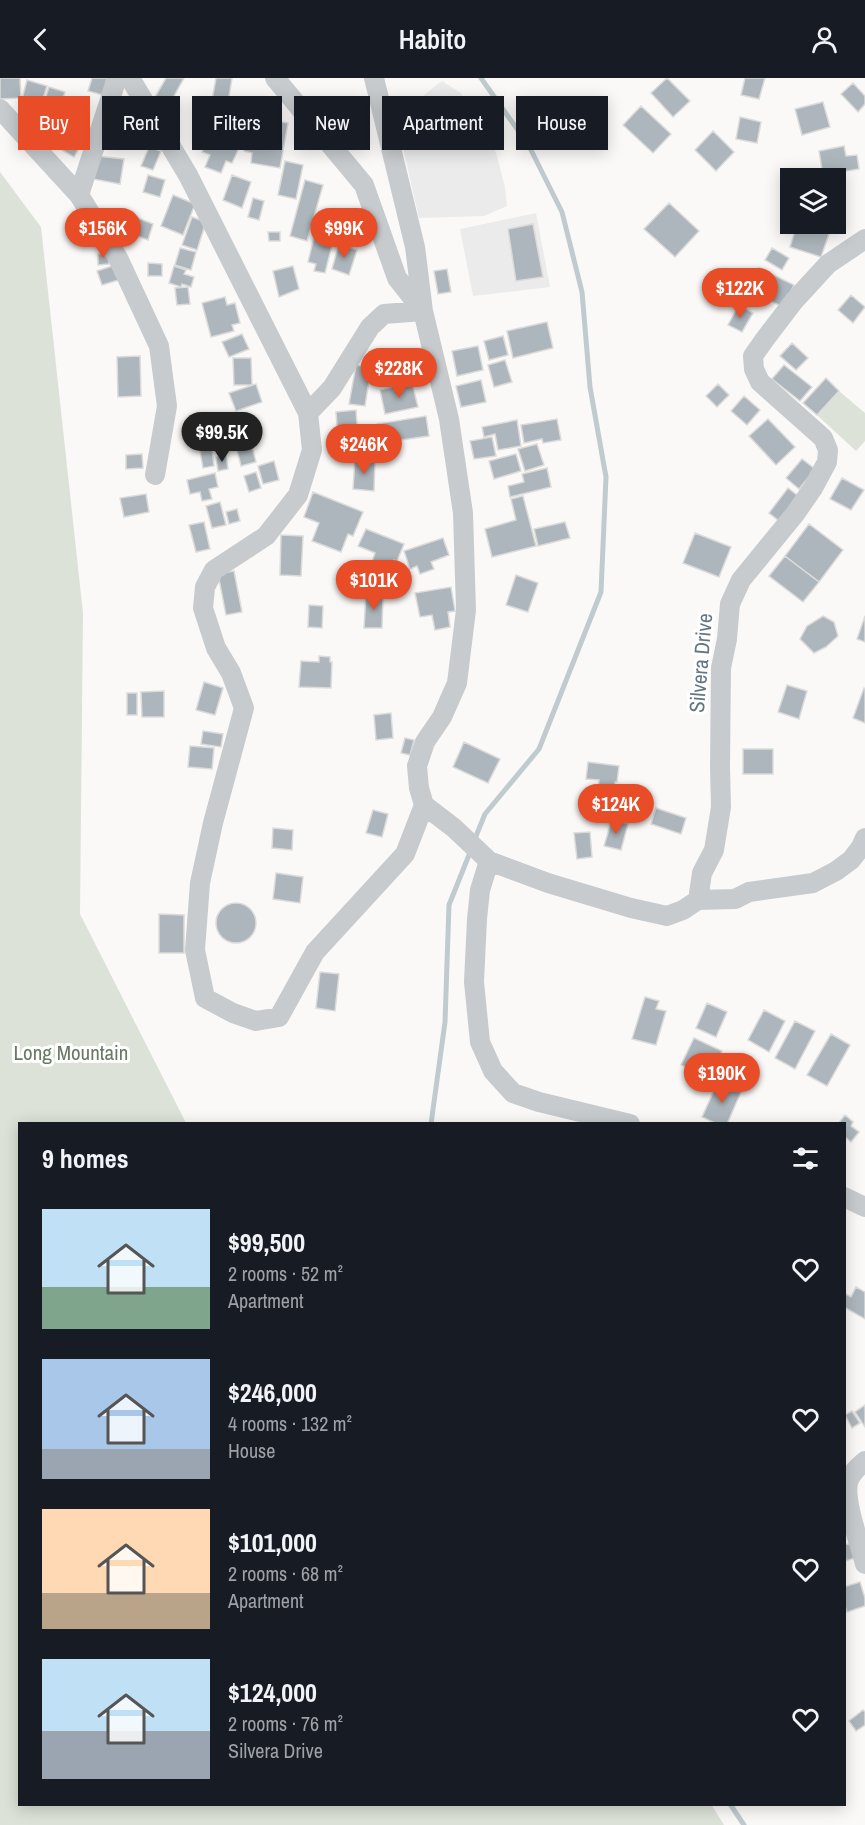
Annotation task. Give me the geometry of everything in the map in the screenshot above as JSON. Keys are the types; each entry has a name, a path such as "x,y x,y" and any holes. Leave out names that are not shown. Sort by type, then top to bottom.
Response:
{"street":[{"path":"79,195 117,78"},
{"path":"130,78 188,175 308,412 312,450 297,495 267,536 214,570 205,587 203,609 216,648 231,673 244,708 213,823 200,883 195,950 205,998 233,1013 256,1021 279,1017 315,952 405,854 424,805"},
{"path":"275,78 364,185 396,278 423,311"},
{"path":"374,78 415,247 423,311 449,419 463,513 466,610 457,683 442,717 425,741 417,766 419,788 424,805 454,828 483,856 548,883 631,908 667,916 683,910 698,900 735,899 749,892 813,883 851,860 865,838"},
{"path":"0,108 79,195 118,258 159,346 167,406 155,475"},
{"name":"Silvera Drive","path":"698,900 702,873 714,850 722,807 721,668 727,639 730,604 741,580 795,514 827,462 828,450 823,438 760,382 754,369 753,356 794,301 828,264 865,239"},
{"path":"308,412 332,388 370,327 384,314 423,311"},
{"path":"483,856 474,982 480,1042 494,1071 513,1093 539,1102 622,1122"},
{"path":"846,1198 865,1206"},
{"path":"865,1461 848,1481 847,1495 865,1563"}],"shaded area":[{"path":"442,81 463,96 423,96"},
{"path":"404,150 495,150 505,187 507,206 484,216 419,218"},
{"path":"536,213 550,287 473,296 460,229"}],"green space":[{"name":"Long Mountain","path":"0,172 41,227 83,613 80,914 185,1122 18,1122 18,1806 712,1806 724,1825 0,1825"},
{"path":"839,391 865,413 865,441 856,451 817,415"}],"building":[{"path":"0,78 20,78 21,96 0,99"},
{"path":"92,78 107,78 103,95 88,91"},
{"path":"166,78 184,78 174,96 156,96"},
{"path":"216,78 232,78 229,96 213,96"},
{"path":"667,78 690,101 673,117 651,93"},
{"path":"745,78 765,78 759,99 741,95"},
{"path":"27,80 47,86 44,96 23,96"},
{"path":"853,83 865,96 865,104 858,112 841,94"},
{"path":"49,87 65,92 64,96 46,96"},
{"path":"823,102 830,127 802,135 795,109"},
{"path":"641,106 671,134 653,153 623,125"},
{"path":"740,117 761,122 757,143 736,139"},
{"path":"282,122 288,123 280,168 251,163 252,153 244,151 282,150"},
{"path":"713,131 734,152 716,171 695,150"},
{"path":"844,146 846,156 857,155 859,169 846,171 846,168 822,168 819,151"},
{"path":"62,150 78,150 74,157"},
{"path":"148,150 161,151 153,170 141,166"},
{"path":"203,150 238,150 232,163 226,161 221,173 205,167 210,155 202,152"},
{"path":"96,156 124,159 120,184 93,179"},
{"path":"285,161 303,165 296,199 278,195"},
{"path":"148,175 165,180 160,197 143,192"},
{"path":"232,175 251,182 242,208 223,200"},
{"path":"305,180 323,185 307,241 290,236"},
{"path":"173,195 195,204 183,235 161,226"},
{"path":"253,198 264,201 259,220 248,217"},
{"path":"669,203 699,231 675,257 644,229"},
{"path":"135,217 153,224 148,240 129,233"},
{"path":"192,217 206,222 197,250 182,245"},
{"path":"533,224 543,277 516,281 508,229"},
{"path":"325,226 336,229 325,273 314,271 316,264 308,262 315,233 323,235"},
{"path":"268,232 280,232 280,241 269,241"},
{"path":"794,234 829,234 821,257 790,247"},
{"path":"339,244 357,250 349,275 332,269"},
{"path":"180,248 196,252 191,270 175,265"},
{"path":"772,248 789,258 782,270 765,260"},
{"path":"98,254 109,254 109,264 98,265"},
{"path":"148,263 162,264 162,276 148,276"},
{"path":"118,264 122,279 102,285 97,271"},
{"path":"174,266 186,270 184,274 194,277 191,287 169,283"},
{"path":"293,266 299,289 279,297 273,271"},
{"path":"759,268 794,285 783,307 748,290"},
{"path":"447,269 451,292 438,294 434,271"},
{"path":"188,287 190,304 177,305 175,288"},
{"path":"851,295 865,307 853,323 838,310"},
{"path":"225,297 227,305 235,303 240,323 232,325 234,331 211,337 202,303"},
{"path":"739,305 753,313 742,332 728,325"},
{"path":"547,322 553,348 513,358 507,331"},
{"path":"242,334 249,349 229,357 222,342"},
{"path":"503,336 508,355 489,360 484,341"},
{"path":"792,343 808,358 796,370 780,356"},
{"path":"478,346 483,370 457,376 452,351"},
{"path":"140,356 141,396 118,397 117,357"},
{"path":"233,358 251,358 252,385 234,385"},
{"path":"505,360 512,382 494,387 488,365"},
{"path":"356,365 371,368 365,406 349,404"},
{"path":"784,365 812,387 800,401 772,379"},
{"path":"826,378 839,391 817,415 803,403"},
{"path":"481,380 486,402 461,407 456,386"},
{"path":"412,383 418,407 385,414 380,390"},
{"path":"256,384 262,402 236,411 229,393"},
{"path":"718,384 729,395 717,407 706,396"},
{"path":"744,396 760,410 747,425 731,411"},
{"path":"356,410 358,439 338,440 336,412"},
{"path":"426,416 429,436 380,443 377,424"},
{"path":"557,419 561,440 543,443 542,439 524,443 521,425"},
{"path":"768,419 795,447 776,465 749,436"},
{"path":"517,420 521,446 498,450 495,434 484,437 482,427"},
{"path":"492,437 496,456 474,459 470,441"},
{"path":"537,444 544,465 525,471 518,449"},
{"path":"252,446 256,462 241,466 237,450"},
{"path":"212,449 214,466 203,468 200,451"},
{"path":"142,454 143,468 126,469 126,455"},
{"path":"516,454 521,471 494,479 489,461"},
{"path":"226,455 228,469 218,471 216,457"},
{"path":"355,459 375,459 374,491 353,489"},
{"path":"802,459 815,469 799,489 786,478"},
{"path":"274,461 279,480 263,484 258,466"},
{"path":"547,468 551,487 510,497 508,486 524,482 522,474"},
{"path":"256,472 261,488 249,492 244,476"},
{"path":"215,473 218,487 209,489 212,499 202,501 200,492 190,494 187,480"},
{"path":"842,478 864,490 851,510 830,499"},
{"path":"788,488 802,499 783,524 769,513"},
{"path":"313,492 363,512 353,536 348,534 341,552 312,541 319,523 304,517"},
{"path":"146,494 149,512 124,517 120,498"},
{"path":"523,496 536,546 492,557 485,529 516,520 511,499"},
{"path":"220,502 226,525 212,528 206,506"},
{"path":"237,509 240,521 229,524 226,512"},
{"path":"204,522 210,549 196,552 189,525"},
{"path":"565,522 570,538 538,546 534,529"},
{"path":"809,524 843,550 819,582 785,556"},
{"path":"366,529 404,544 388,576 370,568 375,553 358,546"},
{"path":"695,533 731,547 719,577 683,563"},
{"path":"281,535 303,536 301,576 280,575"},
{"path":"443,538 449,555 431,562 434,569 420,574 417,566 410,569 404,551"},
{"path":"785,556 819,582 803,602 769,576"},
{"path":"234,571 242,612 226,615 218,574"},
{"path":"516,575 538,583 528,612 506,605"},
{"path":"451,587 455,611 448,612 450,627 435,630 432,615 420,617 415,593"},
{"path":"366,594 383,595 382,628 364,628"},
{"path":"309,605 323,606 322,628 308,627"},
{"path":"823,616 834,622 838,636 826,647 814,653 800,639 807,626"},
{"path":"865,616 865,642 857,639"},
{"path":"319,656 330,657 330,662 332,662 331,688 299,687 301,661 319,662"},
{"path":"204,682 223,688 215,715 196,710"},
{"path":"787,685 807,691 799,719 778,712"},
{"path":"865,689 865,723 853,718"},
{"path":"164,691 164,717 142,717 141,692"},
{"path":"127,693 137,693 137,715 127,715"},
{"path":"391,713 393,738 376,740 374,715"},
{"path":"203,731 223,734 221,747 201,744"},
{"path":"405,738 414,740 410,755 401,753"},
{"path":"464,742 500,759 488,783 453,767"},
{"path":"190,746 214,748 212,769 188,767"},
{"path":"743,749 773,749 773,774 743,774"},
{"path":"588,762 619,766 615,790 598,788 599,780 586,779"},
{"path":"598,790 613,792 610,805 596,802"},
{"path":"656,808 686,818 681,834 651,824"},
{"path":"373,810 388,814 382,837 366,833"},
{"path":"612,819 628,824 621,850 604,846"},
{"path":"273,828 293,830 292,850 272,848"},
{"path":"590,832 592,857 577,859 574,833"},
{"path":"276,873 303,877 300,903 273,899"},
{"path":"236,903 244,904 250,909 255,915 255,931 250,937 244,942 236,943 228,942 222,937 217,931 216,923 217,915 222,909 228,904"},
{"path":"159,914 184,915 184,953 159,953"},
{"path":"320,972 339,974 335,1011 316,1008"},
{"path":"645,997 659,1001 656,1009 666,1011 656,1045 632,1039"},
{"path":"707,1003 727,1012 716,1037 696,1028"},
{"path":"764,1010 785,1021 769,1052 748,1040"},
{"path":"795,1021 815,1031 795,1069 775,1058"},
{"path":"831,1034 850,1045 827,1086 807,1075"},
{"path":"694,1038 722,1051 710,1078 681,1065"},
{"path":"718,1082 741,1092 728,1122 713,1122 702,1117"},
{"path":"845,1115 853,1122 851,1126 859,1132 851,1142 846,1138 846,1122 840,1122"},
{"path":"856,1287 865,1292 865,1319 846,1308 846,1294 851,1297"},
{"path":"865,1405 865,1427 855,1412"},
{"path":"852,1411 860,1423 852,1428 846,1414"},
{"path":"853,1543 857,1557 846,1561 846,1545"},
{"path":"860,1582 865,1606 847,1612 846,1586"},
{"path":"863,1710 865,1725 856,1731 849,1721"}],"waterway":[{"path":"474,841 485,814 539,749 601,592 606,477 590,387 582,292 562,212 529,146 481,78"},
{"path":"431,1122 445,1022 449,905 471,850"},
{"path":"731,1806 744,1825"}]}
